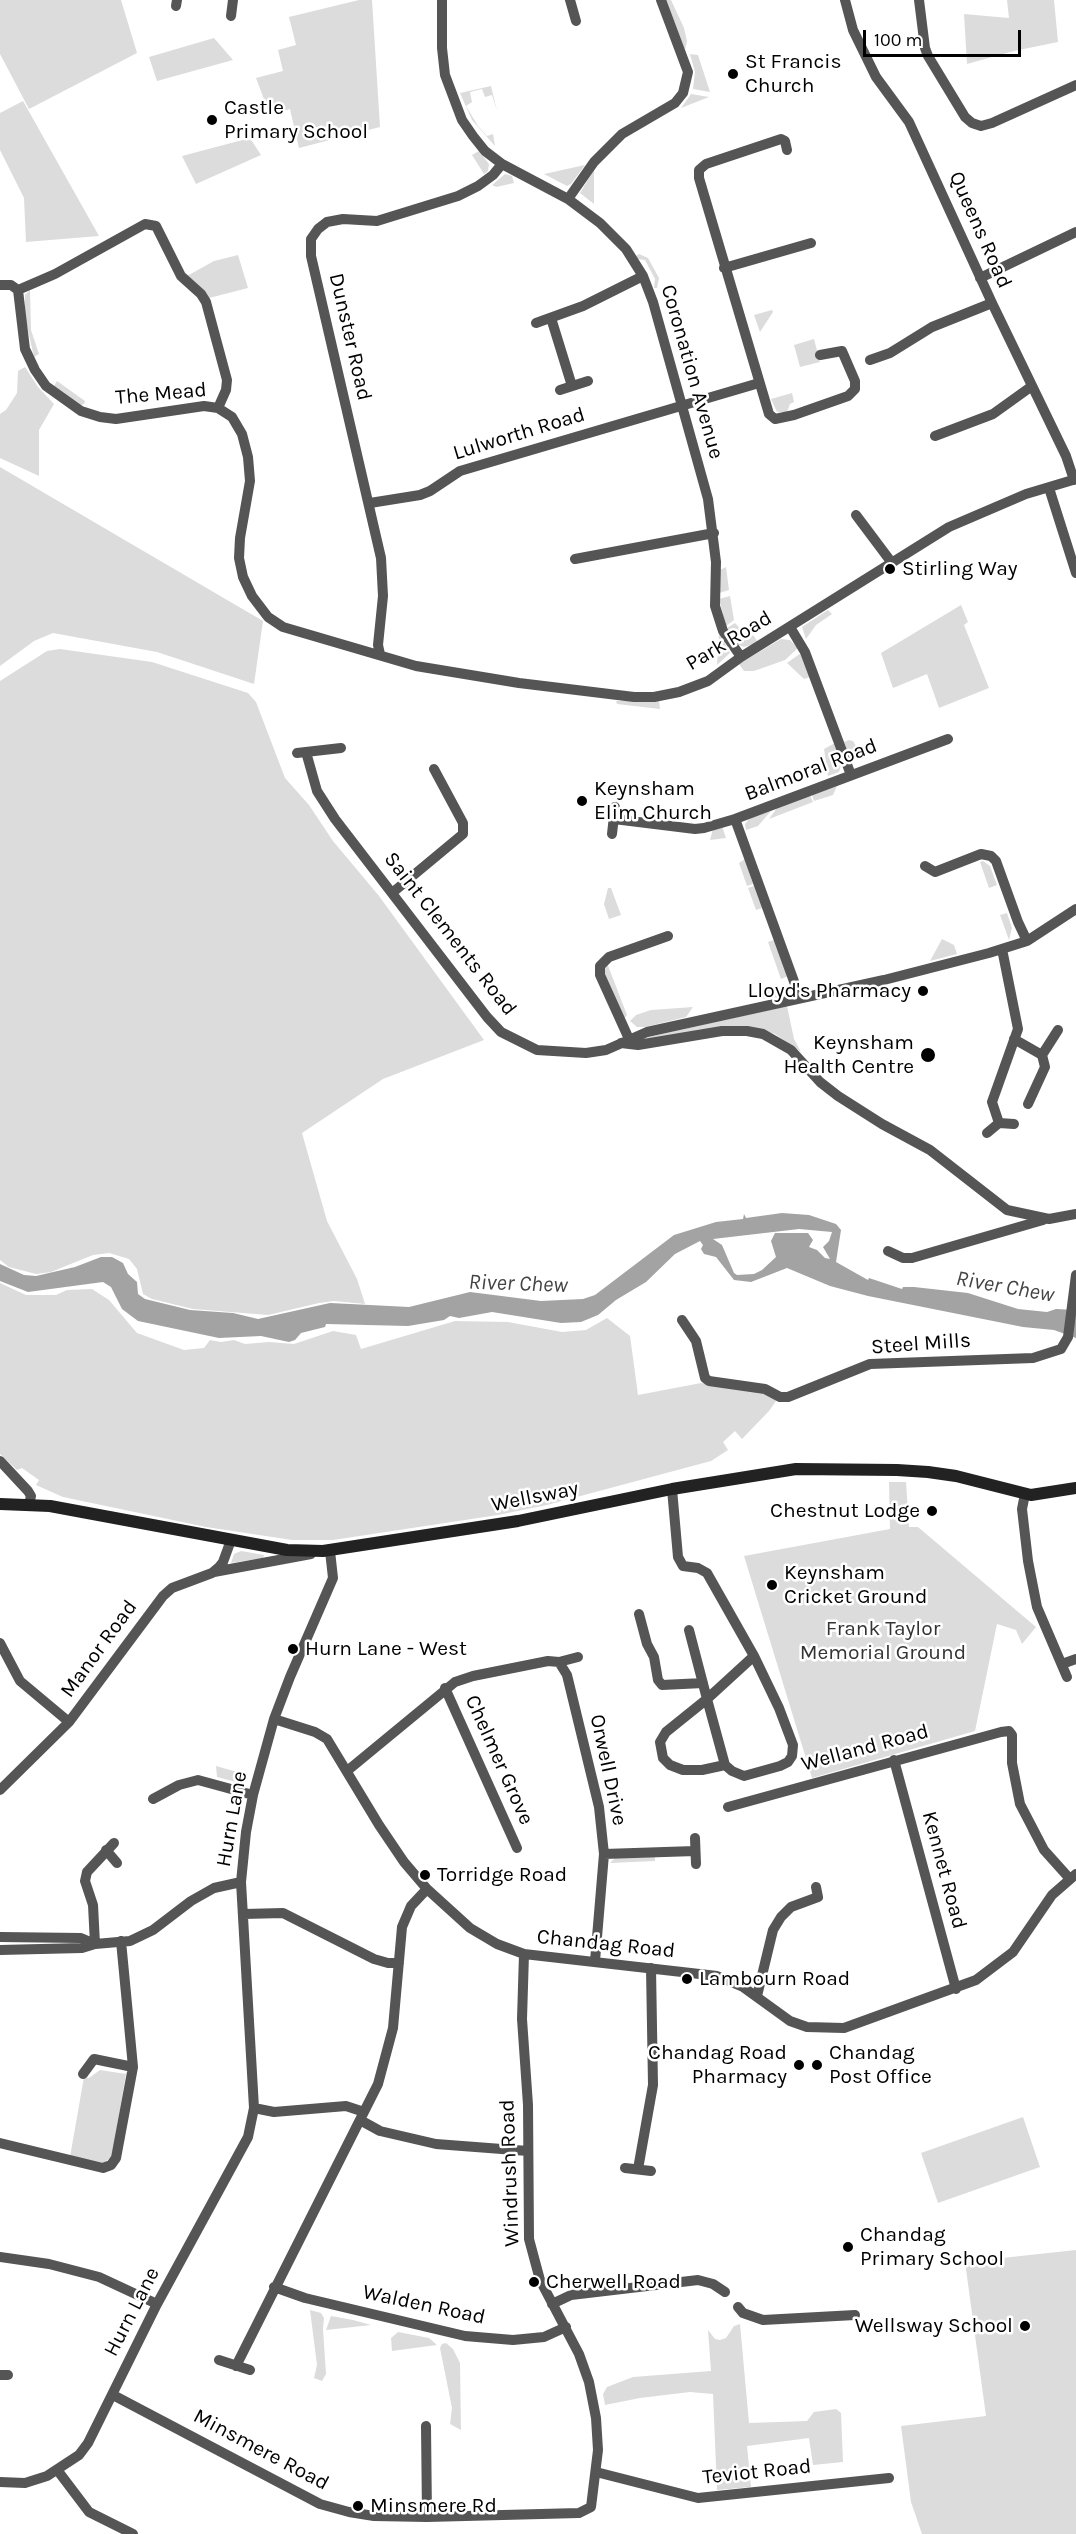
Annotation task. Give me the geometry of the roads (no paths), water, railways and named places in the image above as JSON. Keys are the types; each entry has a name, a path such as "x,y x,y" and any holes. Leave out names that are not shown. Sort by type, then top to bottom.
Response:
{"main road":[{"name":"Wellsway","path":"0,1504 50,1506 286,1550 327,1551 518,1521 672,1489 796,1469 897,1470 956,1476 1025,1494 1045,1494 1076,1488"}],"street":[{"path":"231,16 233,0"},
{"name":"Coronation Avenue","path":"442,0 442,48 445,75 462,120 473,136 485,151 502,164 567,199 600,223 626,249 642,276 653,302 708,499 716,562 715,606 723,631 741,657"},
{"path":"570,0 576,21"},
{"path":"567,199 594,162 622,134 675,103 683,93 688,72 661,0"},
{"name":"Queens Road","path":"844,0 848,17 868,62 884,90 909,122 980,278 1066,456 1075,480"},
{"path":"919,0 928,56 965,117 972,123 981,126 992,123 1076,85"},
{"path":"787,150 785,141 781,139 706,164 699,170 699,178 759,383 769,414 775,419 794,415 848,396 855,389 855,381 842,351 820,355"},
{"name":"Dunster Road","path":"380,654 378,645 382,596 381,558 370,502 311,256 311,239 327,222 344,219 377,221 458,196 494,175 502,164"},
{"path":"0,285 11,285 18,291 55,274 145,224 156,226 181,276 201,294 206,302 226,380 226,390 218,408"},
{"path":"980,278 1076,232"},
{"path":"724,268 811,243"},
{"path":"536,323 583,306 642,276"},
{"name":"The Mead","path":"18,291 25,349 35,370 46,386 81,411 116,419 204,406 218,408 232,417 238,425 248,456 250,481 240,538 239,558 243,577 252,596 268,617"},
{"path":"870,360 892,358 932,327 992,303"},
{"path":"551,318 572,386"},
{"path":"560,390 588,381"},
{"name":"Lulworth Road","path":"370,502 430,492 460,471 759,383"},
{"path":"935,436 993,414 1032,386"},
{"name":"Park Road","path":"268,617 283,627 416,666 519,683 634,697 654,697 679,692 708,681 741,657 949,527 1026,494 1075,480"},
{"path":"1049,488 1076,573"},
{"path":"856,515 892,563"},
{"path":"575,559 714,533"},
{"path":"790,627 806,652 851,775"},
{"name":"Balmoral Road","path":"614,819 695,829 735,819 948,739"},
{"name":"Saint Clements Road","path":"341,748 302,752 316,791 487,1017 501,1032 537,1050 562,1053 606,1050 647,1032 884,980 1027,941 1076,909"},
{"path":"392,893 463,834 463,823 434,769"},
{"path":"612,834 615,807"},
{"path":"735,819 800,998"},
{"path":"925,866 935,872 981,854 991,856 996,861 1027,941"},
{"path":"625,1041 600,975 600,966 609,957 668,936"},
{"path":"999,1123 992,1102 1017,1029 1002,949"},
{"path":"1042,1055 1058,1030"},
{"name":"Saint Clements Road","path":"625,1041 638,1045 723,1031 763,1034 791,1050 820,1082 838,1096 882,1124 930,1150 999,1205 1020,1214 1049,1219 1074,1217"},
{"path":"1014,1039 1042,1055 1045,1067 1029,1104"},
{"path":"987,1133 999,1123 1014,1124"},
{"path":"888,1251 903,1258 912,1258 1049,1219"},
{"name":"Steel Mills","path":"682,1320 696,1341 705,1378 709,1381 765,1389 780,1397 788,1396 870,1364 1033,1358 1060,1349 1068,1337 1076,1275"},
{"path":"0,1461 28,1491 31,1496 29,1504"},
{"path":"672,1489 678,1557 683,1566 698,1568 707,1573 754,1656 783,1718 793,1745 792,1756 780,1766 744,1776 732,1772 725,1765 689,1630"},
{"path":"1025,1494 1022,1509 1037,1607 1067,1677"},
{"path":"212,1573 224,1562 231,1540"},
{"name":"Manor Road","path":"0,1790 69,1722 163,1596 172,1588 212,1573 327,1551"},
{"name":"Hurn Lane","path":"0,2482 26,2483 58,2471 79,2455 88,2443 157,2304 248,2136 254,2108 241,1882 246,1832 253,1796 274,1719 331,1585 333,1570 327,1551"},
{"path":"639,1614 647,1644 654,1657 658,1680 662,1685 703,1683"},
{"path":"0,1643 20,1681 69,1722"},
{"path":"725,1765 702,1770 683,1770 670,1765 663,1758 660,1742 666,1732 707,1699 754,1656"},
{"path":"347,1771 455,1682 473,1676 578,1657"},
{"path":"1062,1664 1076,1659"},
{"name":"Orwell Drive","path":"559,1662 567,1675 599,1807 604,1854 595,1961"},
{"name":"Chelmer Grove","path":"445,1688 517,1848"},
{"name":"Chandag Road","path":"274,1719 323,1736 404,1863 427,1889 470,1928 497,1944 524,1954 717,1976 732,1981 757,1996 790,2021 807,2027 831,2030 854,2025 976,1980 1013,1952 1052,1896 1073,1876"},
{"name":"Welland Road","path":"728,1807 1001,1731 1009,1731 1012,1735 1012,1763 1020,1804 1044,1850 1073,1876"},
{"name":"Kennet Road","path":"894,1760 956,1989"},
{"path":"153,1799 179,1785 198,1780 253,1796"},
{"path":"695,1838 696,1864"},
{"path":"95,1944 93,1905 86,1881 90,1867 110,1847 117,1863"},
{"path":"604,1854 696,1851"},
{"path":"0,1950 82,1948 139,1938 191,1901 214,1888 241,1882"},
{"path":"236,2366 378,2084 391,2043 398,1991 402,1927 411,1906 427,1889"},
{"path":"757,1996 774,1930 781,1917 791,1907 818,1897"},
{"path":"244,1914 283,1913 374,1959 399,1963"},
{"path":"0,1937 81,1938 95,1944"},
{"path":"0,2143 93,2166 111,2165 116,2158 133,2067 121,1941"},
{"name":"Windrush Road","path":"524,1954 522,2019 528,2105 529,2239 540,2280 566,2327 590,2382 596,2418 597,2472 591,2507 579,2513"},
{"path":"638,2169 653,2085 651,1968"},
{"path":"83,2074 94,2059 133,2067"},
{"path":"254,2108 274,2112 346,2106 380,2131 428,2142 528,2151"},
{"path":"625,2168 651,2171"},
{"path":"0,2257 49,2264 99,2277 157,2304"},
{"path":"552,2304 571,2295 698,2280 713,2284 725,2292"},
{"name":"Walden Road","path":"274,2287 305,2298 465,2336 513,2340 543,2337 566,2327"},
{"path":"738,2307 743,2313 763,2320 855,2315"},
{"path":"219,2360 250,2370"},
{"name":"Minsmere Road","path":"113,2395 320,2504 374,2516 579,2513"},
{"path":"426,2426 427,2517"},
{"path":"58,2471 89,2512 133,2534 137,2521"},
{"name":"Teviot Road","path":"597,2472 698,2498 889,2478"}],"place":[{"name":"St Francis Church","path":"733,74"},
{"name":"Castle Primary School","path":"212,120"},
{"name":"Stirling Way","path":"890,569"},
{"name":"Keynsham Elim Church","path":"582,801"},
{"name":"Lloyd's Pharmacy","path":"923,991"},
{"name":"Keynsham Health Centre","path":"928,1055"},
{"name":"Chestnut Lodge","path":"932,1511"},
{"name":"Keynsham Cricket Ground","path":"772,1585"},
{"name":"Hurn Lane - West","path":"293,1649"},
{"name":"Torridge Road","path":"425,1875"},
{"name":"Lambourn Road","path":"687,1979"},
{"name":"Chandag Road Pharmacy","path":"799,2065"},
{"name":"Chandag Post Office","path":"817,2065"},
{"name":"Chandag Primary School","path":"848,2247"},
{"name":"Cherwell Road","path":"534,2282"},
{"name":"Wellsway School","path":"1025,2326"},
{"name":"Minsmere Rd","path":"358,2506"}],"water label":[{"name":"River Chew","path":"518,1284"},
{"name":"River Chew","path":"1005,1287"}],"park label":[{"name":"Frank Taylor Memorial Ground","path":"883,1641"}]}
